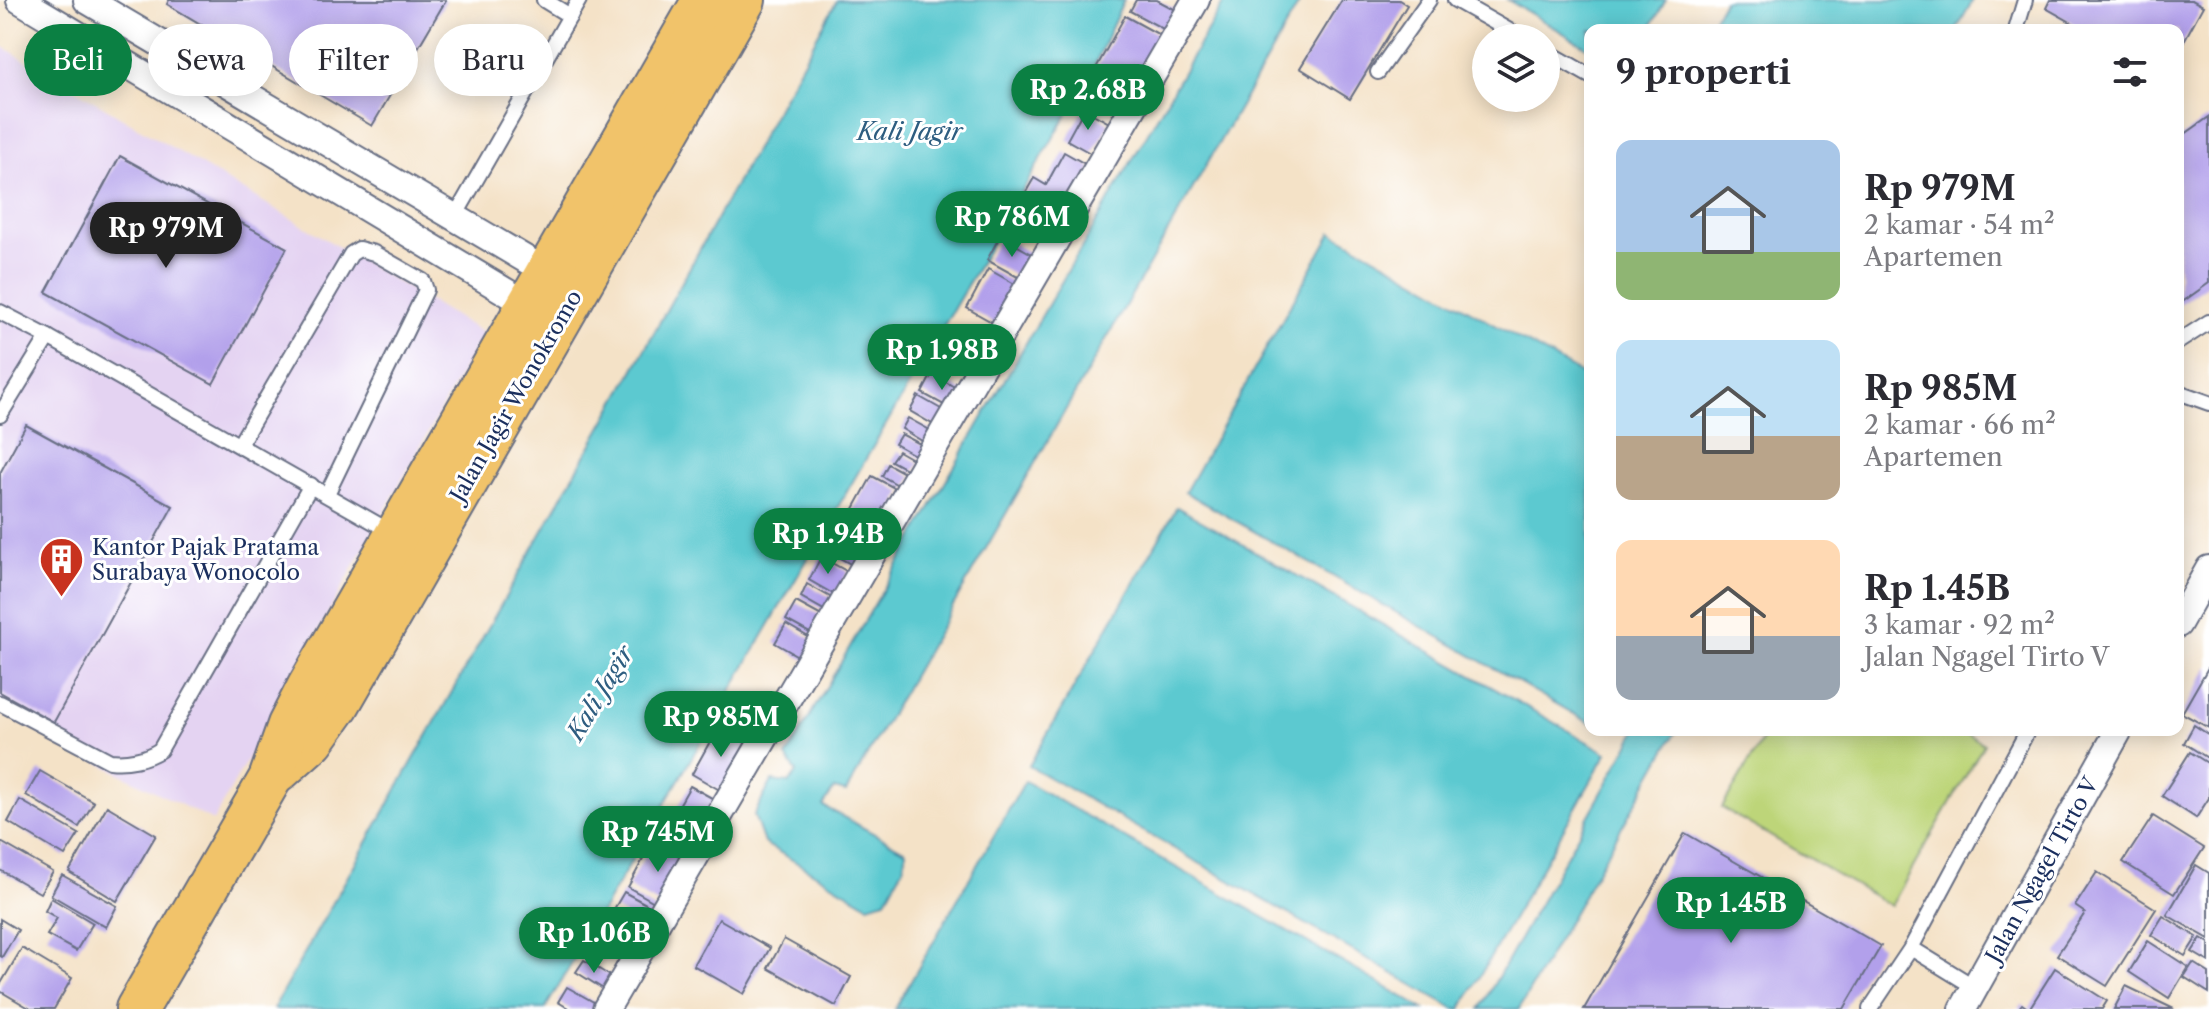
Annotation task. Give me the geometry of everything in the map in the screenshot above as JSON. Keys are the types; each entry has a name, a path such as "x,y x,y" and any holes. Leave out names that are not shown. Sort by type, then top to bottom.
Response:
{"main road":[{"name":"Jalan Jagir Wonokromo","path":"553,297 704,0"},
{"name":"Jalan Jagir Wonokromo","path":"137,1009 270,779 313,740 338,705 411,544 553,297 744,0"}],"street":[{"path":"20,0 553,297"},
{"path":"87,0 454,218 553,297"},
{"path":"606,1009 1196,0"},
{"path":"2184,613 2209,569"},
{"name":"Jalan Ngagel Tirto V","path":"1969,998 2116,736"}],"lane":[{"path":"544,0 570,16"},
{"path":"454,218 579,0"},
{"path":"1378,72 1429,0"},
{"path":"1455,0 1497,24"},
{"path":"2018,24 2025,0"},
{"path":"1560,59 1584,73"},
{"path":"239,445 351,254 359,249 374,253 423,281 426,290 327,494"},
{"path":"0,312 411,544"},
{"path":"2184,338 2209,322"},
{"path":"0,415 48,337"},
{"path":"2184,394 2209,403"},
{"path":"0,703 110,761 150,757 160,750 311,485"},
{"path":"1870,1009 1911,948 2025,736"},
{"path":"1911,948 1969,998"}],"shaded area":[{"path":"0,45 24,59 24,96 86,96 483,333 213,821 0,712"}],"green space":[{"path":"1764,736 1970,736 1984,744 1891,906 1722,808"}],"water":[{"name":"Kali Jagir","path":"837,0 1124,0 1090,75 545,1009 273,1009 629,378"},
{"path":"1225,0 1301,0 846,792 834,789 823,806 906,851 904,866 886,900 868,905 764,843 754,815 772,781 789,783 797,772 786,757"},
{"path":"1508,0 1666,0 1652,24 1584,24 1584,45 1560,31 1560,24 1548,24"},
{"path":"1724,0 1973,0 1959,24 1710,24"},
{"path":"1332,232 1584,376 1584,720 1185,492"},
{"path":"1177,507 1607,753 1461,1009 1455,1009 1029,766"},
{"path":"1634,736 1674,736 1519,1009 1480,1009"},
{"path":"1025,781 1424,1009 895,1009"}],"building":[{"path":"169,0 446,0 418,48 418,24 289,24 289,77 273,67 273,24 201,24 167,4"},
{"path":"1136,0 1157,0 1176,10 1165,30 1130,11"},
{"path":"1342,0 1399,0 1407,5 1350,99 1300,68"},
{"path":"2050,0 2192,0 2203,6 2184,41 2184,24 2074,24 2046,8"},
{"path":"1125,16 1167,39 1128,109 1086,86"},
{"path":"322,96 390,96 372,126"},
{"path":"1084,109 1109,123 1092,154 1067,140"},
{"path":"2209,117 2209,283 2184,301 2184,135"},
{"path":"1064,152 1092,168 1063,220 1023,197 1034,178 1046,185"},
{"path":"120,156 287,248 213,384 46,292"},
{"path":"1022,199 1050,215 1039,234 1011,218"},
{"path":"1000,236 1037,257 1025,281 987,260"},
{"path":"988,269 1018,286 997,325 967,308"},
{"path":"932,374 963,392 953,410 922,393"},
{"path":"918,396 948,413 939,428 910,411"},
{"path":"908,418 935,433 929,445 902,429"},
{"name":"Kantor Pajak Pratama Surabaya Wonocolo","path":"26,425 173,506 54,722 0,692 0,473"},
{"path":"901,434 928,448 922,459 895,444"},
{"path":"898,451 919,463 913,473 891,461"},
{"path":"888,464 912,477 905,489 882,476"},
{"path":"872,476 902,492 881,531 851,514"},
{"path":"851,520 874,533 856,567 833,554"},
{"path":"821,557 848,572 835,595 809,580"},
{"path":"807,584 837,601 831,614 801,597"},
{"path":"796,602 827,619 817,637 786,620"},
{"path":"786,624 815,641 805,660 775,643"},
{"path":"2209,666 2209,728 2184,714"},
{"path":"2194,725 2209,735 2209,759 2184,743"},
{"path":"718,727 750,745 723,792 692,774"},
{"path":"2190,752 2209,764 2209,798 2196,818 2162,796"},
{"path":"40,771 94,802 79,827 26,795"},
{"path":"690,786 721,803 704,834 673,816"},
{"path":"20,800 79,834 65,856 8,822"},
{"path":"107,806 156,835 117,901 69,872"},
{"path":"2153,816 2204,848 2174,894 2123,862"},
{"path":"1685,833 1881,946 1844,1009 1584,1009"},
{"path":"653,841 689,861 663,907 628,887"},
{"path":"1,842 53,872 40,893 0,870"},
{"path":"2196,865 2209,873 2209,939 2167,915"},
{"path":"2097,872 2156,909 2107,986 2057,955 2085,913 2075,906"},
{"path":"62,875 117,906 106,927 51,895"},
{"path":"624,892 655,909 645,926 614,909"},
{"path":"51,898 93,923 76,951 47,935 57,918 45,911"},
{"path":"2163,916 2197,937 2185,956 2151,935"},
{"path":"606,918 641,938 626,963 592,943"},
{"path":"0,919 18,930 2,957 0,956"},
{"path":"719,919 770,948 744,994 693,965"},
{"path":"2201,938 2209,943 2209,962 2192,952"},
{"path":"784,939 851,977 836,1006 768,968"},
{"path":"2148,941 2188,967 2169,998 2129,972"},
{"path":"22,948 72,978 54,1009 31,1009 0,991 0,985"},
{"path":"584,960 612,977 605,990 576,972"},
{"path":"2193,963 2209,973 2209,993 2184,977"},
{"path":"2055,968 2107,1001 2102,1009 2029,1009"},
{"path":"2126,986 2174,1009 2114,1009"},
{"path":"567,987 606,1009 570,1009 558,1002"}],"place":[{"name":"Kantor Pajak Pratama Surabaya Wonocolo","path":"61,599"}]}
